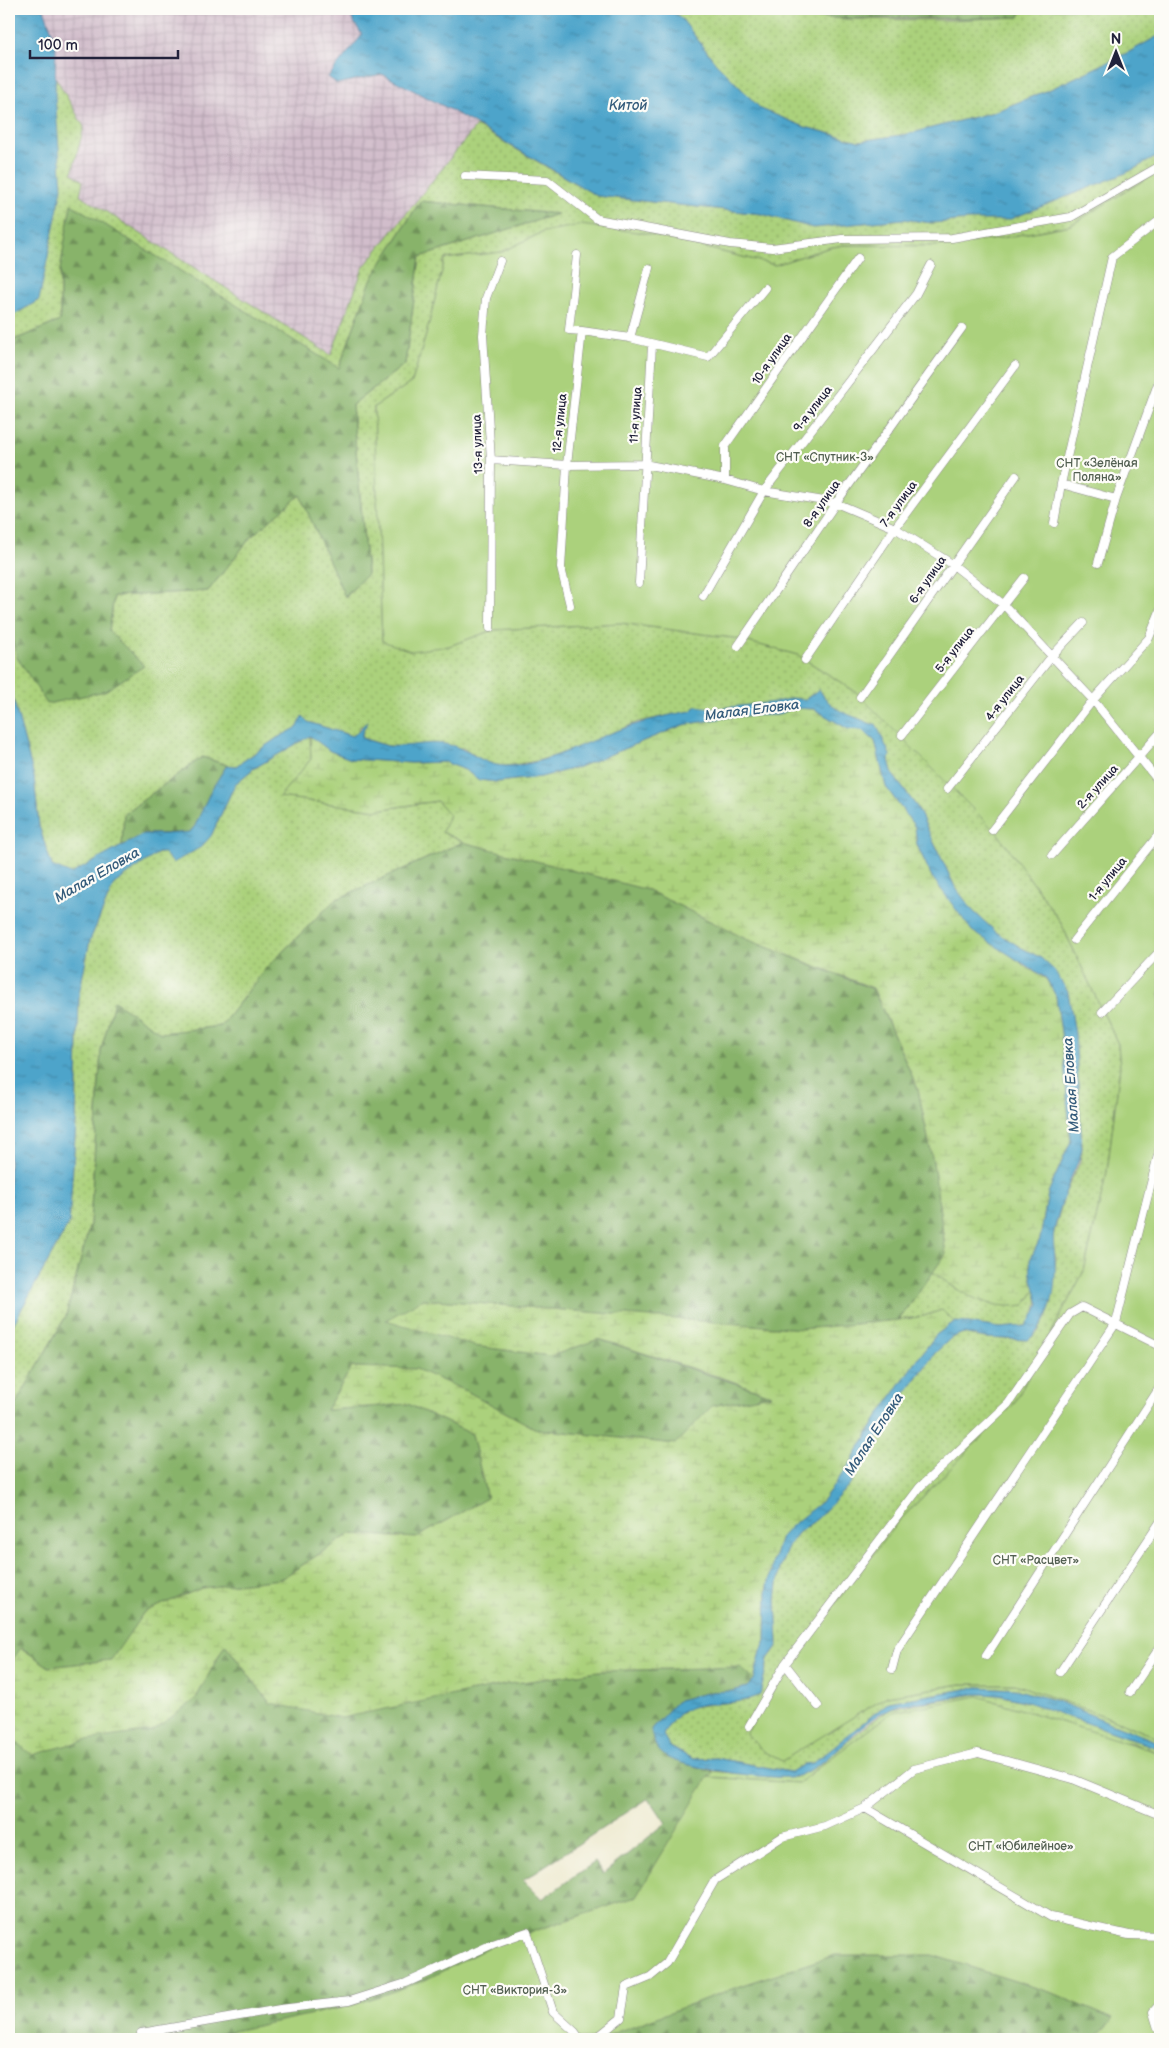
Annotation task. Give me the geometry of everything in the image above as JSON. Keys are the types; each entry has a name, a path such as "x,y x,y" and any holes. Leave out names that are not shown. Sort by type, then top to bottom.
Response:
{"street":[{"path":"465,176 547,180 597,219 730,244 772,248 842,239 952,238 1071,217 1160,166"},
{"path":"1054,523 1112,257 1160,220"},
{"path":"577,255 569,330 630,338 652,345 708,356 765,288"},
{"name":"10-я улица","path":"725,480 724,446 858,258"},
{"name":"13-я улица","path":"490,628 491,460 483,335 486,298 500,262"},
{"name":"9-я улица","path":"703,596 764,491 916,294 931,265"},
{"path":"630,338 649,268"},
{"name":"8-я улица","path":"738,646 836,503 962,328"},
{"name":"12-я улица","path":"570,605 561,568 567,465 582,331"},
{"name":"11-я улица","path":"639,583 652,345"},
{"name":"7-я улица","path":"805,660 895,528 1015,366"},
{"path":"1098,563 1116,499 1160,378"},
{"path":"491,460 567,465 644,464 725,480 764,491 836,503 895,528 952,564 1004,605 1093,700 1160,783"},
{"name":"6-я улица","path":"860,697 952,564 1016,476"},
{"path":"1061,484 1116,499"},
{"name":"5-я улица","path":"902,735 1024,578"},
{"path":"992,830 1093,700 1149,638 1160,611"},
{"name":"4-я улица","path":"947,789 1052,656 1083,623"},
{"name":"2-я улица","path":"1052,855 1160,733"},
{"name":"1-я улица","path":"1074,940 1160,833"},
{"path":"1102,1012 1160,951"},
{"path":"892,1669 897,1650 1116,1323 1160,1148"},
{"path":"749,1726 785,1664 920,1487 1008,1404 1070,1314 1082,1307 1160,1346"},
{"path":"986,1656 1160,1387"},
{"path":"1060,1672 1160,1522"},
{"path":"1130,1692 1160,1647"},
{"path":"785,1664 818,1706"},
{"path":"595,2039 621,2018 626,1988 650,1977 667,1963 715,1880 782,1837 825,1826 866,1808 914,1770 978,1753 1073,1779 1160,1815"},
{"path":"866,1808 1051,1917 1129,1935 1160,1936"},
{"path":"141,2033 280,2009 348,2001 406,1983 492,1944 527,1932 553,2012 580,2039"},
{"path":"1160,2004 1153,2012 1160,2035"}],"shaded area":[{"path":"44,9 346,9 362,35 328,77 338,84 382,74 449,109 476,126 363,268 331,355 80,195 72,173 84,127 56,78 56,43"}],"green space":[{"path":"669,9 763,9 783,14 845,19 949,20 1019,17 1022,9 1160,9 1160,35 1053,88 994,112 908,134 859,141 805,127 761,109 715,62 681,18"},
{"path":"763,9 1022,9 1019,17 848,18 814,17"},
{"path":"56,78 84,127 72,173 83,181 80,195 331,355 363,268 476,126 597,196 762,214 813,228 903,219 932,223 968,220 1126,173 1160,155 1160,170 1071,225 991,240 936,246 844,245 828,248 775,265 645,233 543,232 502,252 445,259 412,382 374,407 382,641 449,646 493,630 620,623 734,638 798,655 856,692 999,835 1060,921 1118,1044 1120,1067 1107,1172 1084,1271 1014,1404 896,1524 846,1721 887,1696 961,1684 1015,1684 1113,1719 1160,1739 1160,1743 1057,1701 1015,1689 978,1687 889,1702 813,1763 804,1764 791,1772 716,1758 693,1759 670,1747 663,1735 671,1720 688,1707 749,1700 764,1678 768,1659 778,1645 776,1599 780,1568 788,1546 798,1533 818,1518 861,1466 897,1405 935,1353 951,1338 963,1333 985,1338 1028,1340 1038,1332 1048,1313 1056,1259 1052,1243 1054,1232 1065,1193 1080,1162 1082,1148 1075,1034 1068,992 1041,958 996,932 973,911 955,887 917,807 893,775 889,760 871,724 840,712 825,700 812,694 805,700 792,699 775,703 734,707 712,708 697,706 691,711 638,722 568,752 537,761 506,766 495,765 480,759 463,748 388,746 362,738 364,729 361,725 356,734 352,736 308,722 277,738 236,766 202,757 124,814 122,846 71,875 52,866 39,826 34,777 9,683 9,628 17,657 109,631 114,596 208,591 251,537 300,494 346,597 367,573 352,405 405,364 420,257 556,214 420,201 371,281 339,368 60,270 60,321 9,342 9,318 39,300"},
{"name":"СНТ «Спутник-3»","path":"1160,170 1160,1739 1113,1719 1015,1684 961,1684 887,1696 782,1761 764,1752 746,1734 793,1659 896,1524 1014,1404 1084,1271 1107,1172 1120,1067 1118,1044 1060,921 999,835 856,692 798,655 733,638 620,623 493,630 449,646 411,651 382,641 374,407 412,382 445,259 502,252 543,232 580,225 645,233 775,265 828,248 844,245 936,246 991,240 1071,225"},
{"path":"420,201 558,214 420,257 405,364 352,405 367,574 345,597 300,495 251,537 208,591 114,596 109,631 144,666 105,691 47,704 17,657 9,628 9,342 60,321 60,270 71,204 339,368 371,280"},
{"path":"793,708 814,709 848,729 862,730 875,741 886,787 915,827 917,845 932,877 1023,965 1046,979 1056,996 1062,1039 1071,1141 1048,1193 1040,1239 1030,1260 1031,1275 1036,1289 1025,1305 1011,1306 987,1303 965,1294 933,1272 946,1254 933,1162 918,1089 873,988 746,939 648,890 463,842 442,832 449,815 437,801 377,810 279,797 311,759 310,735 330,751 351,759 411,763 445,762 465,770 479,780 497,782 541,777 579,767 683,725 736,716 778,715"},
{"path":"310,735 311,759 280,797 377,810 437,801 450,815 442,832 463,842 335,900 266,968 221,1026 161,1033 114,1002 101,1051 90,1224 66,1316 9,1416 9,1332 69,1223 76,1122 79,994 90,940 114,884 154,855 211,836 235,784 253,769"},
{"path":"202,757 227,765 190,832 144,834 122,846 124,814"},
{"path":"463,842 648,890 746,939 873,989 918,1089 933,1162 946,1254 899,1320 802,1329 422,1299 474,1346 551,1356 598,1339 772,1395 712,1406 676,1444 536,1429 470,1393 416,1369 352,1367 326,1410 408,1404 472,1434 487,1498 416,1538 350,1534 281,1579 202,1588 144,1612 112,1660 49,1667 22,1648 9,1665 9,1416 66,1316 90,1224 101,1051 114,1001 161,1033 221,1026 266,968 335,900"},
{"path":"933,1272 956,1289 1025,1305 1036,1289 1037,1301 1033,1317 1026,1326 999,1328 954,1322 942,1310 924,1316 899,1320"},
{"path":"423,1299 802,1329 899,1320 924,1316 942,1310 954,1322 936,1335 911,1368 878,1417 850,1464 822,1501 781,1537 767,1591 766,1641 761,1651 754,1680 740,1667 598,1671 508,1684 341,1718 270,1703 225,1644 195,1700 152,1731 86,1740 32,1755 9,1737 9,1665 21,1648 49,1667 111,1660 144,1612 202,1588 281,1579 350,1534 416,1538 487,1498 472,1434 408,1404 326,1410 352,1367 416,1369 470,1393 536,1429 675,1444 712,1406 771,1395 599,1339 551,1356 474,1346 386,1320"},
{"path":"225,1644 270,1703 427,1700 508,1684 598,1671 741,1667 754,1680 747,1687 733,1691 711,1692 678,1700 651,1729 682,1763 713,1771 636,1897 493,1945 423,1981 350,2006 196,2039 9,2039 9,1887 13,1883 9,1871 9,1737 32,1754 86,1740 195,1700","holes":["649,1798 666,1823 603,1874 595,1862 542,1899 523,1880"]},
{"path":"976,1694 999,1695 1032,1703 1160,1749 1160,1753 1129,1742 816,1769 798,1783 708,1777 713,1771 777,1777 809,1771 891,1708"},
{"name":"СНТ «Юбилейное»","path":"978,1696 1160,1753 1160,2039 1095,2039 1113,2019 1050,1992 932,1955 835,1955 745,1984 598,2039 196,2039 350,2006 423,1981 493,1945 636,1897 708,1777 798,1783 892,1712"},
{"path":"835,1955 932,1955 1050,1992 1113,2019 1095,2039 598,2039 745,1984"}],"water":[{"path":"9,9 44,9 56,43 55,95 62,188 39,300 9,318"},
{"name":"Китой","path":"346,9 669,9 681,18 715,62 761,109 805,127 859,141 908,134 994,112 1053,88 1160,35 1160,155 1126,173 1008,220 968,220 932,223 903,219 813,228 762,214 597,196 449,109 382,74 337,84 328,77 362,35"},
{"name":"Малая Еловка","path":"9,683 34,777 39,826 52,866 71,874 144,834 190,832 195,826 211,790 227,765 236,766 277,738 298,727 302,716 308,722 352,736 368,721 362,733 362,738 388,746 445,744 461,749 490,763 505,766 532,763 545,759 627,727 691,711 697,706 712,709 776,702 793,698 805,700 819,689 824,697 836,708 871,724 876,724 890,755 889,760 893,775 917,807 955,887 973,911 996,932 1041,958 1054,970 1068,992 1075,1034 1082,1148 1063,1198 1054,1231 1055,1283 1051,1304 1042,1324 1028,1340 985,1338 963,1333 951,1338 935,1353 897,1405 851,1483 818,1518 798,1533 788,1546 780,1568 776,1599 778,1645 768,1659 760,1695 746,1700 694,1706 683,1711 672,1721 663,1735 670,1747 693,1759 716,1758 791,1772 804,1764 813,1763 889,1702 978,1687 1015,1689 1057,1701 1160,1743 1160,1749 1030,1703 1009,1697 987,1694 964,1695 895,1706 867,1723 813,1769 790,1777 756,1776 680,1763 662,1754 656,1747 653,1738 651,1729 678,1700 711,1692 733,1691 747,1687 754,1680 761,1651 766,1641 767,1591 781,1537 791,1526 822,1501 850,1464 878,1417 936,1335 954,1322 999,1328 1026,1326 1039,1304 1031,1275 1030,1260 1040,1239 1048,1193 1071,1141 1062,1039 1056,996 1046,978 972,931 932,877 917,845 915,827 886,787 875,741 862,730 848,729 814,709 793,708 778,715 736,716 683,725 579,767 541,777 497,782 479,780 465,770 445,762 411,763 351,759 330,751 310,736 253,769 235,784 211,836 201,847 173,863 164,853 158,853 114,884 90,940 79,994 76,1122 69,1223 9,1332"}],"park label":[{"name":"СНТ «Зелёная Поляна»","path":"1097,470"},
{"name":"СНТ «Расцвет»","path":"1036,1560"},
{"name":"СНТ «Виктория-3»","path":"515,1990"}]}
